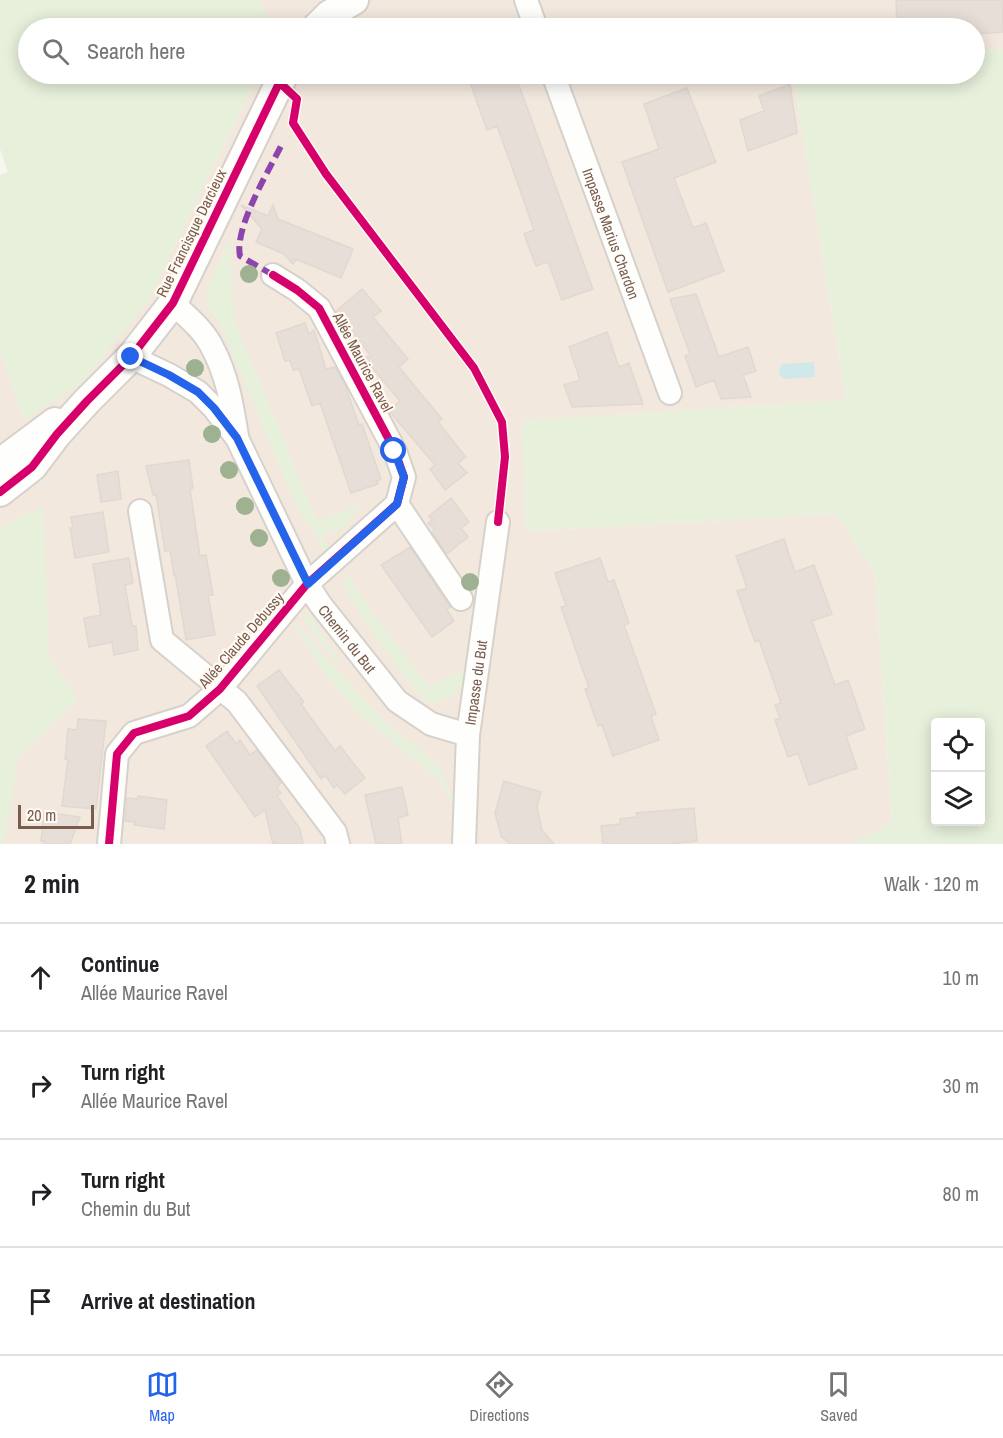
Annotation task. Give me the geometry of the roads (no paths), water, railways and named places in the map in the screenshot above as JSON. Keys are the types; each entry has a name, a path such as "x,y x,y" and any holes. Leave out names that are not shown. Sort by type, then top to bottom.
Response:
{"street":[{"path":"326,18 354,0"},
{"path":"526,0 532,18"},
{"name":"Rue Francisque Darcieux","path":"0,492 32,467 57,434 131,357 172,303 279,84"},
{"name":"Impasse Marius Chardon","path":"557,84 670,393"},
{"name":"Allée Maurice Ravel","path":"273,275 319,308 394,451 404,477 397,504"},
{"name":"Chemin du But","path":"172,303 194,323 211,344 229,389 237,438"},
{"name":"Chemin du But","path":"131,357 198,392 214,408 237,438 320,604 397,701 431,724 468,735"},
{"name":"Rue Francisque Darcieux","path":"0,463 49,425 87,401"},
{"path":"308,584 397,504 461,599"},
{"name":"Allée Claude Debussy","path":"140,511 162,640 237,702 335,832 338,844"},
{"name":"Impasse du But","path":"464,844 468,735 498,522"},
{"name":"Allée Claude Debussy","path":"109,844 117,754 134,734 189,716 220,689 308,584"}],"water":[{"path":"814,362 815,377 784,379 779,374 779,369 783,364"}]}
